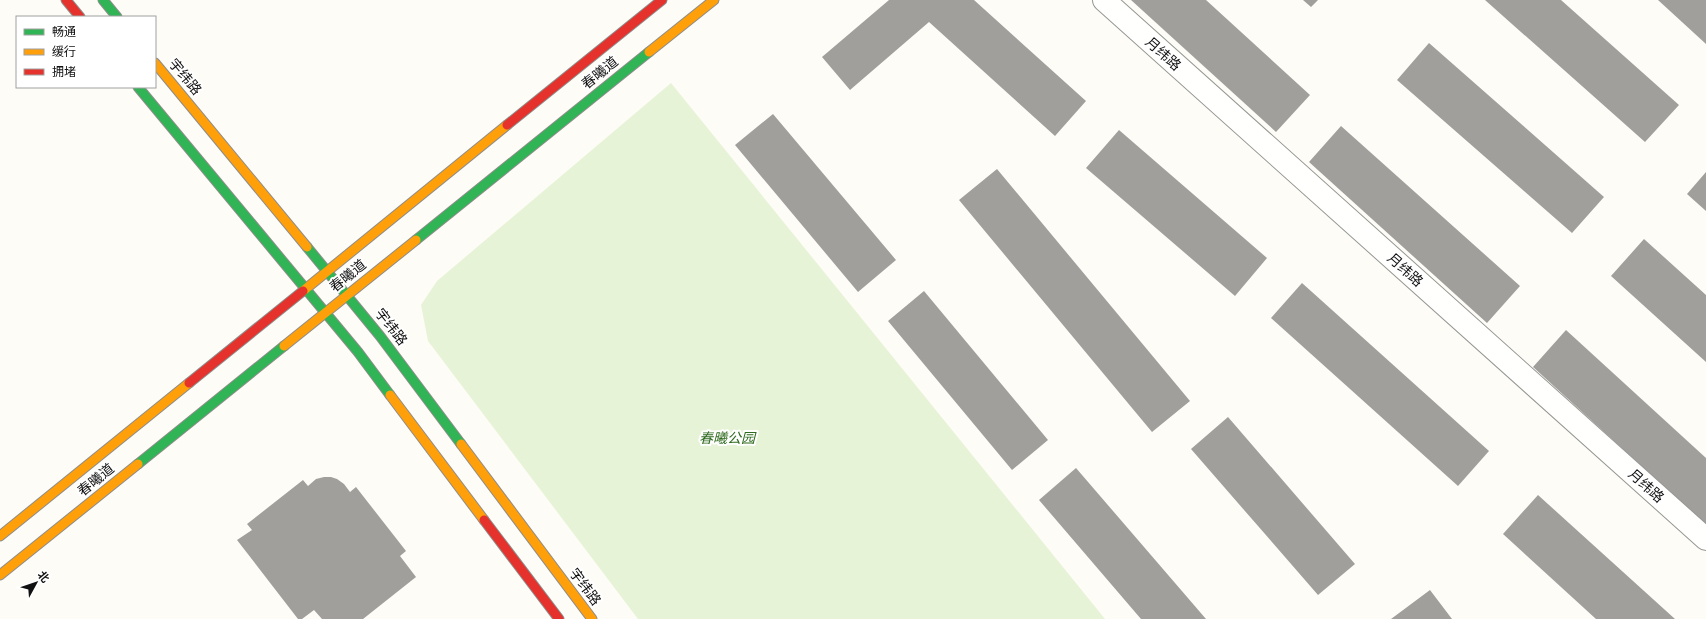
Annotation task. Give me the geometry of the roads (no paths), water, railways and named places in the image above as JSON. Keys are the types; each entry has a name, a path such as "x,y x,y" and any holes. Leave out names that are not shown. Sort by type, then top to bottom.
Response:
{"main road":[{"path":"66,0 79,16"},
{"path":"103,0 116,16"},
{"name":"春曦道","path":"0,536 662,0"},
{"name":"春曦道","path":"0,575 714,0"},
{"name":"宇纬路","path":"156,64 380,336 592,619"},
{"path":"139,88 358,352 559,619"}],"street":[{"name":"月纬路","path":"1104,0 1706,539"}],"park label":[{"name":"春曦公园","path":"727,438"}]}
